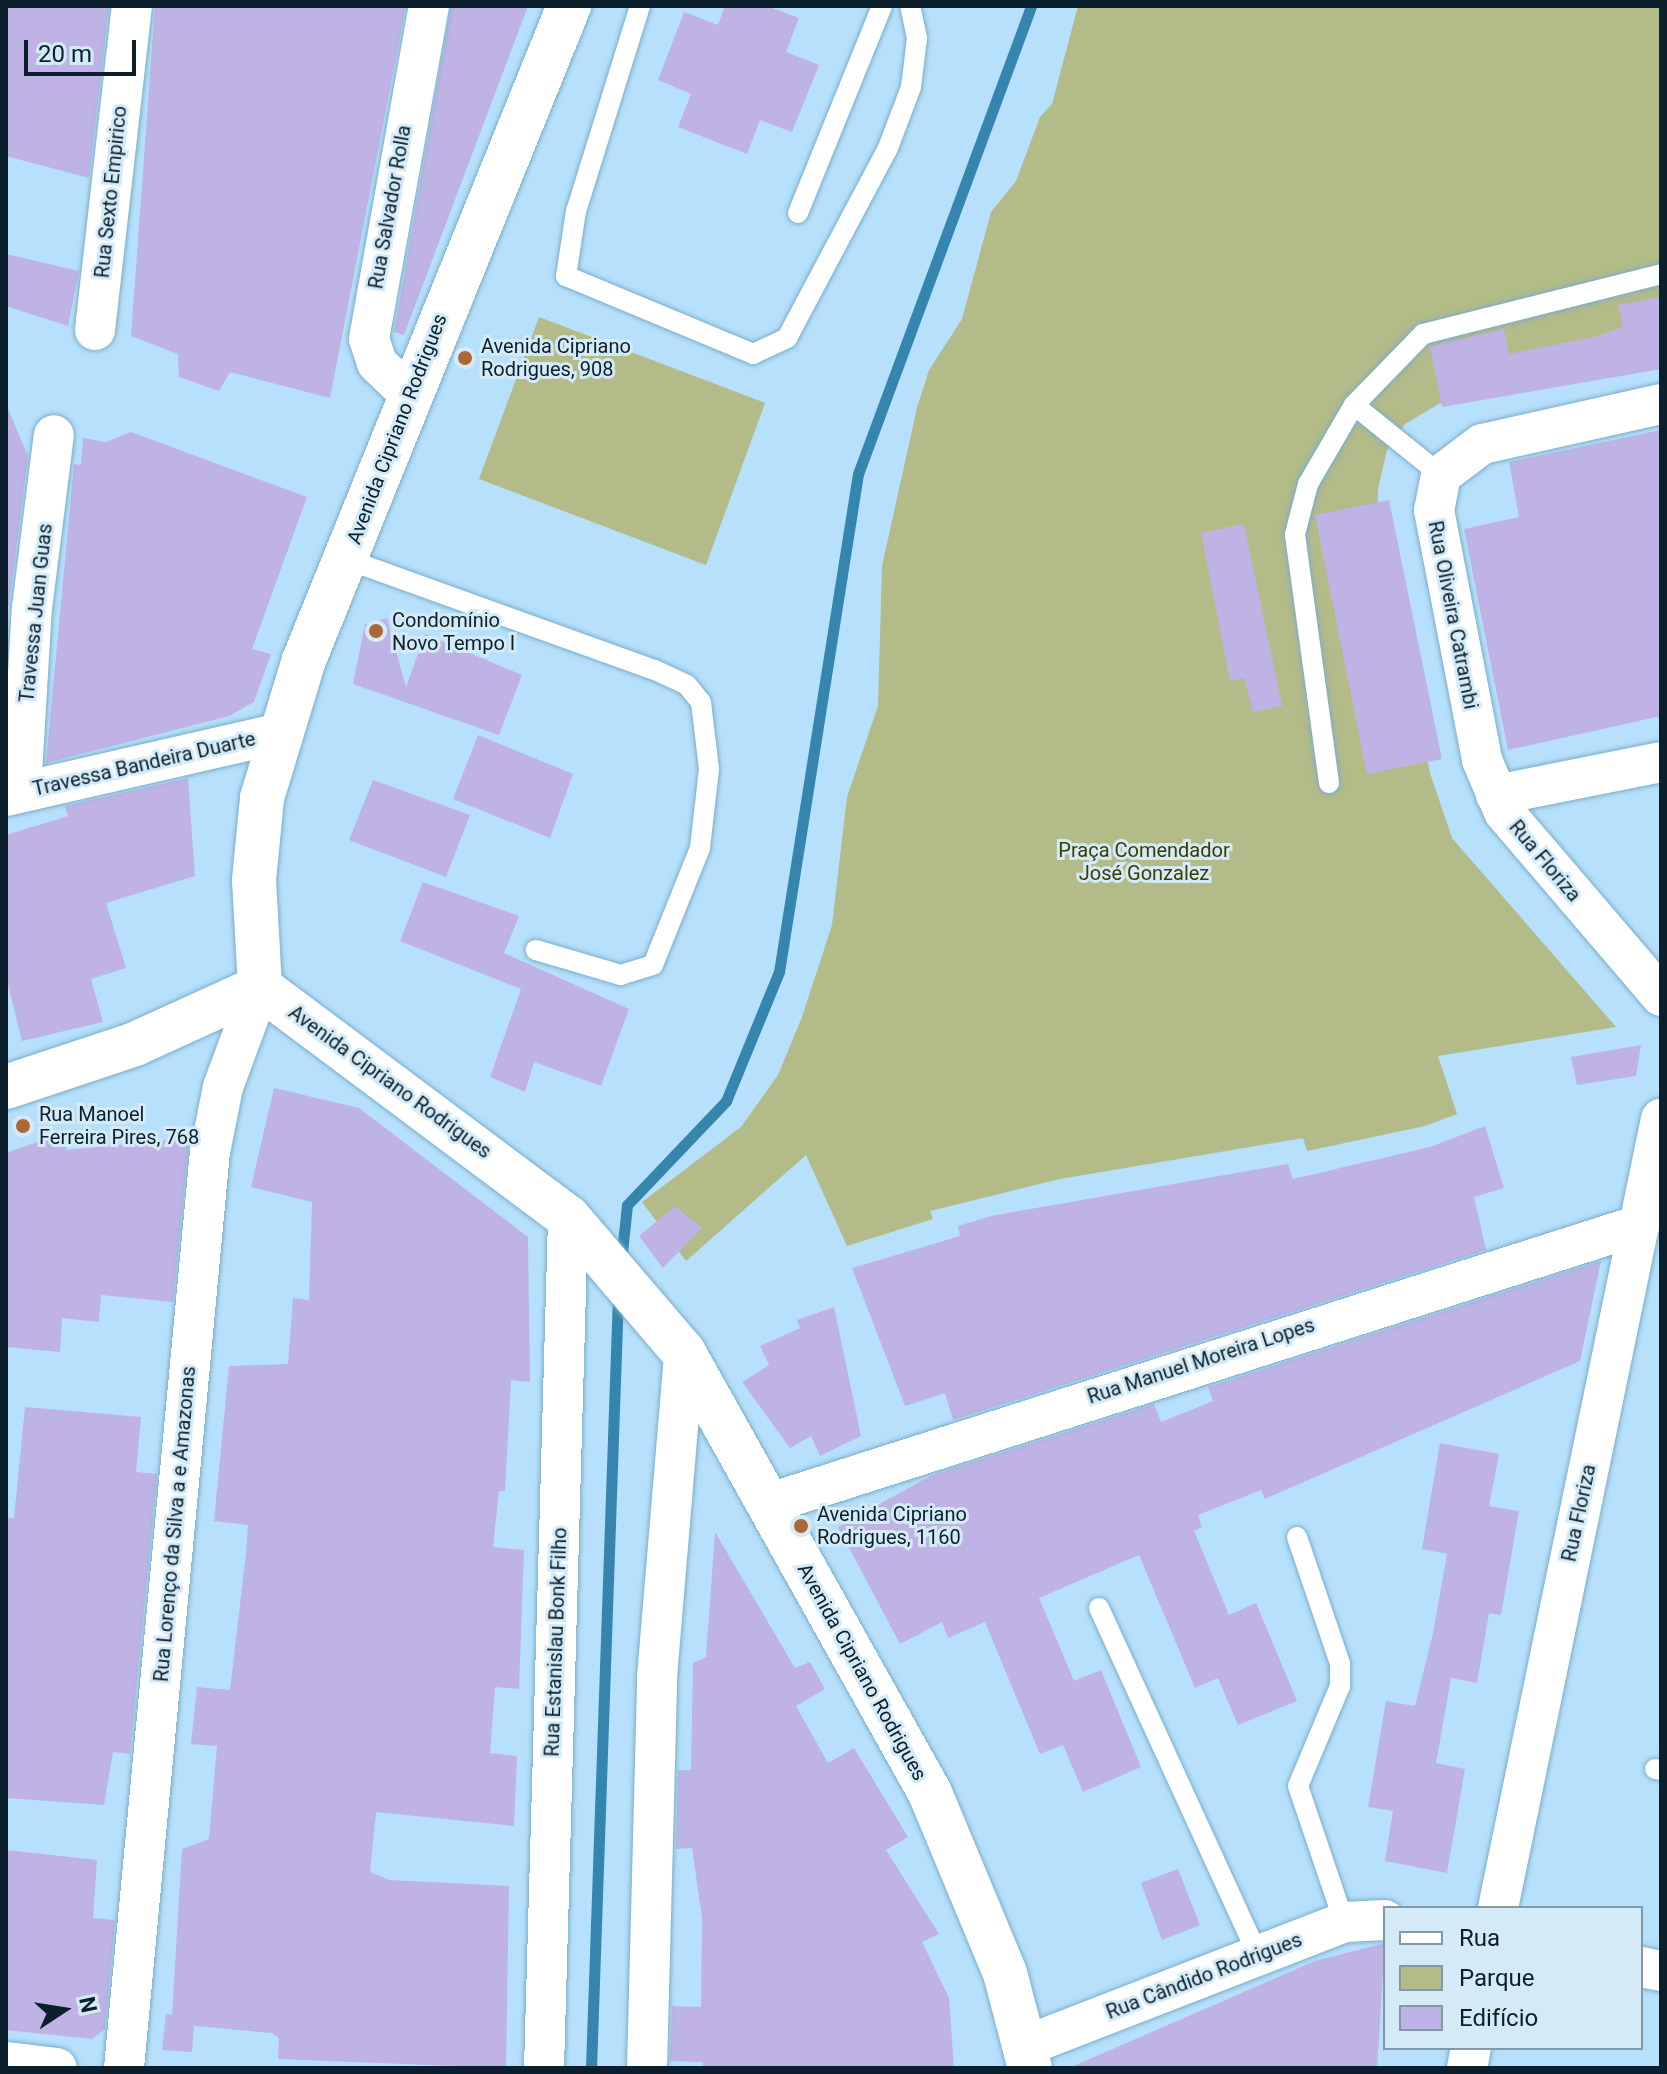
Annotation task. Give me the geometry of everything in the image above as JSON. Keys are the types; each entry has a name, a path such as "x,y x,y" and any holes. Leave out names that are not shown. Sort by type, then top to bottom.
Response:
{"main road":[{"name":"Avenida Cipriano Rodrigues","path":"569,6 410,395 282,733 262,798 254,880 260,987 568,1217 610,1259 684,1353 930,1793 1005,1973 1028,2057"},
{"path":"6,1087 135,1044 260,987"}],"street":[{"name":"Rua Sexto Empirico","path":"95,330 132,6"},
{"name":"Rua Salvador Rolla","path":"410,395 377,363 369,339 429,6"},
{"path":"1441,475 1482,444 1661,404"},
{"name":"Travessa Juan Guas","path":"14,794 32,608 54,435"},
{"name":"Rua Oliveira Catrambi","path":"1441,475 1438,549 1482,760 1496,795"},
{"name":"Travessa Bandeira Duarte","path":"14,794 282,733"},
{"path":"1496,795 1661,762"},
{"name":"Rua Floriza","path":"1496,795 1536,852 1661,996"},
{"name":"Rua Lorenço da Silva a e Amazonas","path":"124,2068 210,1152 223,1087 260,987"},
{"name":"Rua Floriza","path":"1498,1906 1661,1119"},
{"name":"Rua Estanislau Bonk Filho","path":"544,2068 568,1217"},
{"name":"Rua Manuel Moreira Lopes","path":"767,1504 1639,1225"},
{"path":"647,2068 657,1677 684,1353"},
{"name":"Rua Cândido Rodrigues","path":"1028,2057 1258,1955 1344,1922 1383,1920"},
{"path":"6,2062 57,2068"}],"lane":[{"path":"640,6 576,211 566,276 753,354 787,338 888,148 911,87 917,38 910,6"},
{"path":"798,213 882,6"},
{"path":"1329,783 1295,534 1308,484 1354,405 1423,334 1661,274"},
{"path":"1354,405 1441,475"},
{"path":"346,559 655,670 687,685 701,702 709,769 700,848 653,965 621,975 536,950"},
{"path":"1297,1537 1340,1663 1340,1686 1298,1786 1344,1922"},
{"path":"1099,1608 1258,1955"}],"green space":[{"name":"Praça Comendador José Gonzalez","path":"1078,6 1661,6 1661,346 1459,392 1405,424 1387,450 1378,489 1377,520 1430,773 1452,838 1616,1027 1438,1056 1457,1114 1425,1126 1307,1151 1303,1138 1060,1179 930,1211 933,1219 847,1246 806,1155 686,1261 642,1202 741,1127 778,1075 802,1017 832,925 847,797 878,706 882,566 917,408 929,370 962,319 991,212 1016,181 1040,117 1052,104"},
{"path":"539,317 765,403 706,565 479,479"}],"building":[{"path":"6,6 109,6 89,178 6,156"},
{"path":"155,6 406,6 330,398 230,372 219,391 179,377 178,354 131,336"},
{"path":"451,6 528,6 404,335 394,332"},
{"path":"725,6 767,6 799,18 786,52 819,65 792,132 760,120 747,154 678,127 691,94 658,80 684,12 718,25"},
{"path":"6,254 79,271 68,326 6,306"},
{"path":"1661,297 1661,369 1442,407 1430,346 1504,329 1509,354 1594,337 1623,327 1618,305"},
{"path":"6,404 28,456 9,605 6,604"},
{"path":"1661,430 1661,716 1508,750 1464,529 1519,517 1509,462"},
{"path":"131,432 307,497 252,649 271,654 254,702 229,716 46,763 74,464 81,465 83,438 106,442"},
{"path":"1389,500 1442,759 1367,774 1315,515"},
{"path":"1244,524 1282,706 1253,712 1244,678 1230,681 1201,533"},
{"path":"387,618 406,687 425,634 522,675 499,735 353,684 365,624"},
{"path":"478,735 573,774 550,838 453,799"},
{"path":"188,778 195,876 106,903 126,968 91,979 103,1022 22,1041 6,976 6,835 68,816 65,806"},
{"path":"373,780 470,815 446,877 349,840"},
{"path":"423,882 519,916 504,953 629,1009 601,1086 534,1062 525,1092 490,1077 521,989 400,941"},
{"path":"1641,1045 1636,1076 1577,1085 1571,1057"},
{"path":"274,1088 359,1108 528,1237 530,1382 511,1380 505,1491 499,1491 493,1547 524,1550 519,1689 495,1687 490,1753 517,1756 514,1826 376,1812 370,1872 389,1880 509,1886 506,2068 278,2059 279,2038 272,2033 194,2026 192,2052 162,2050 166,2014 172,2015 182,1849 209,1839 217,1746 191,1744 197,1687 230,1690 246,1553 248,1525 214,1521 229,1366 288,1364 293,1298 309,1300 312,1202 251,1187"},
{"path":"1485,1126 1504,1188 1474,1197 1486,1250 953,1420 945,1393 905,1406 852,1268 960,1236 958,1226 991,1216 1288,1164 1293,1179 1430,1147"},
{"path":"67,1132 66,1150 189,1138 173,1302 101,1295 99,1322 62,1318 60,1352 6,1347 6,1153"},
{"path":"675,1206 702,1228 663,1268 639,1236"},
{"path":"1601,1261 1580,1361 1265,1499 1261,1490 1198,1515 1202,1527 1194,1531 1229,1615 1256,1603 1297,1701 1238,1725 1218,1678 1195,1688 1139,1555 1039,1598 1074,1681 1101,1670 1141,1767 1083,1792 1063,1745 1040,1754 985,1622 948,1638 942,1622 900,1644 838,1527 932,1475 1154,1404 1161,1422 1213,1401 1208,1387"},
{"path":"834,1307 861,1436 820,1456 811,1436 790,1448 742,1382 769,1365 760,1346 800,1328 797,1320"},
{"path":"25,1407 141,1417 136,1472 157,1474 130,1754 113,1752 104,1805 6,1798 6,1518 14,1518"},
{"path":"1440,1443 1499,1454 1489,1506 1519,1511 1501,1615 1489,1613 1477,1683 1451,1678 1436,1763 1465,1769 1447,1873 1385,1861 1393,1811 1368,1807 1386,1701 1415,1706 1433,1633 1447,1554 1422,1549"},
{"path":"715,1532 795,1668 810,1662 825,1689 796,1706 828,1763 854,1748 908,1837 886,1850 939,1934 922,1942 949,1998 954,2068 703,2068 703,2062 670,2061 672,2006 701,2007 702,1918 692,1848 676,1849 678,1770 691,1770 693,1663 706,1657"},
{"path":"6,1850 97,1860 93,1918 115,1920 105,2029 92,2039 6,2030"},
{"path":"1178,1869 1200,1925 1162,1940 1141,1883"},
{"path":"1383,1944 1377,2068 1069,2068 1315,1961"}],"waterway":[{"path":"621,1262 627,1205 726,1101 779,972 858,474 1031,6"},
{"path":"591,2068 618,1295"}],"place":[{"name":"Avenida Cipriano Rodrigues, 908","path":"465,358"},
{"name":"Condomínio Novo Tempo I","path":"376,631"},
{"name":"Rua Manoel Ferreira Pires, 768","path":"23,1126"},
{"name":"Avenida Cipriano Rodrigues, 1160","path":"801,1526"}]}
